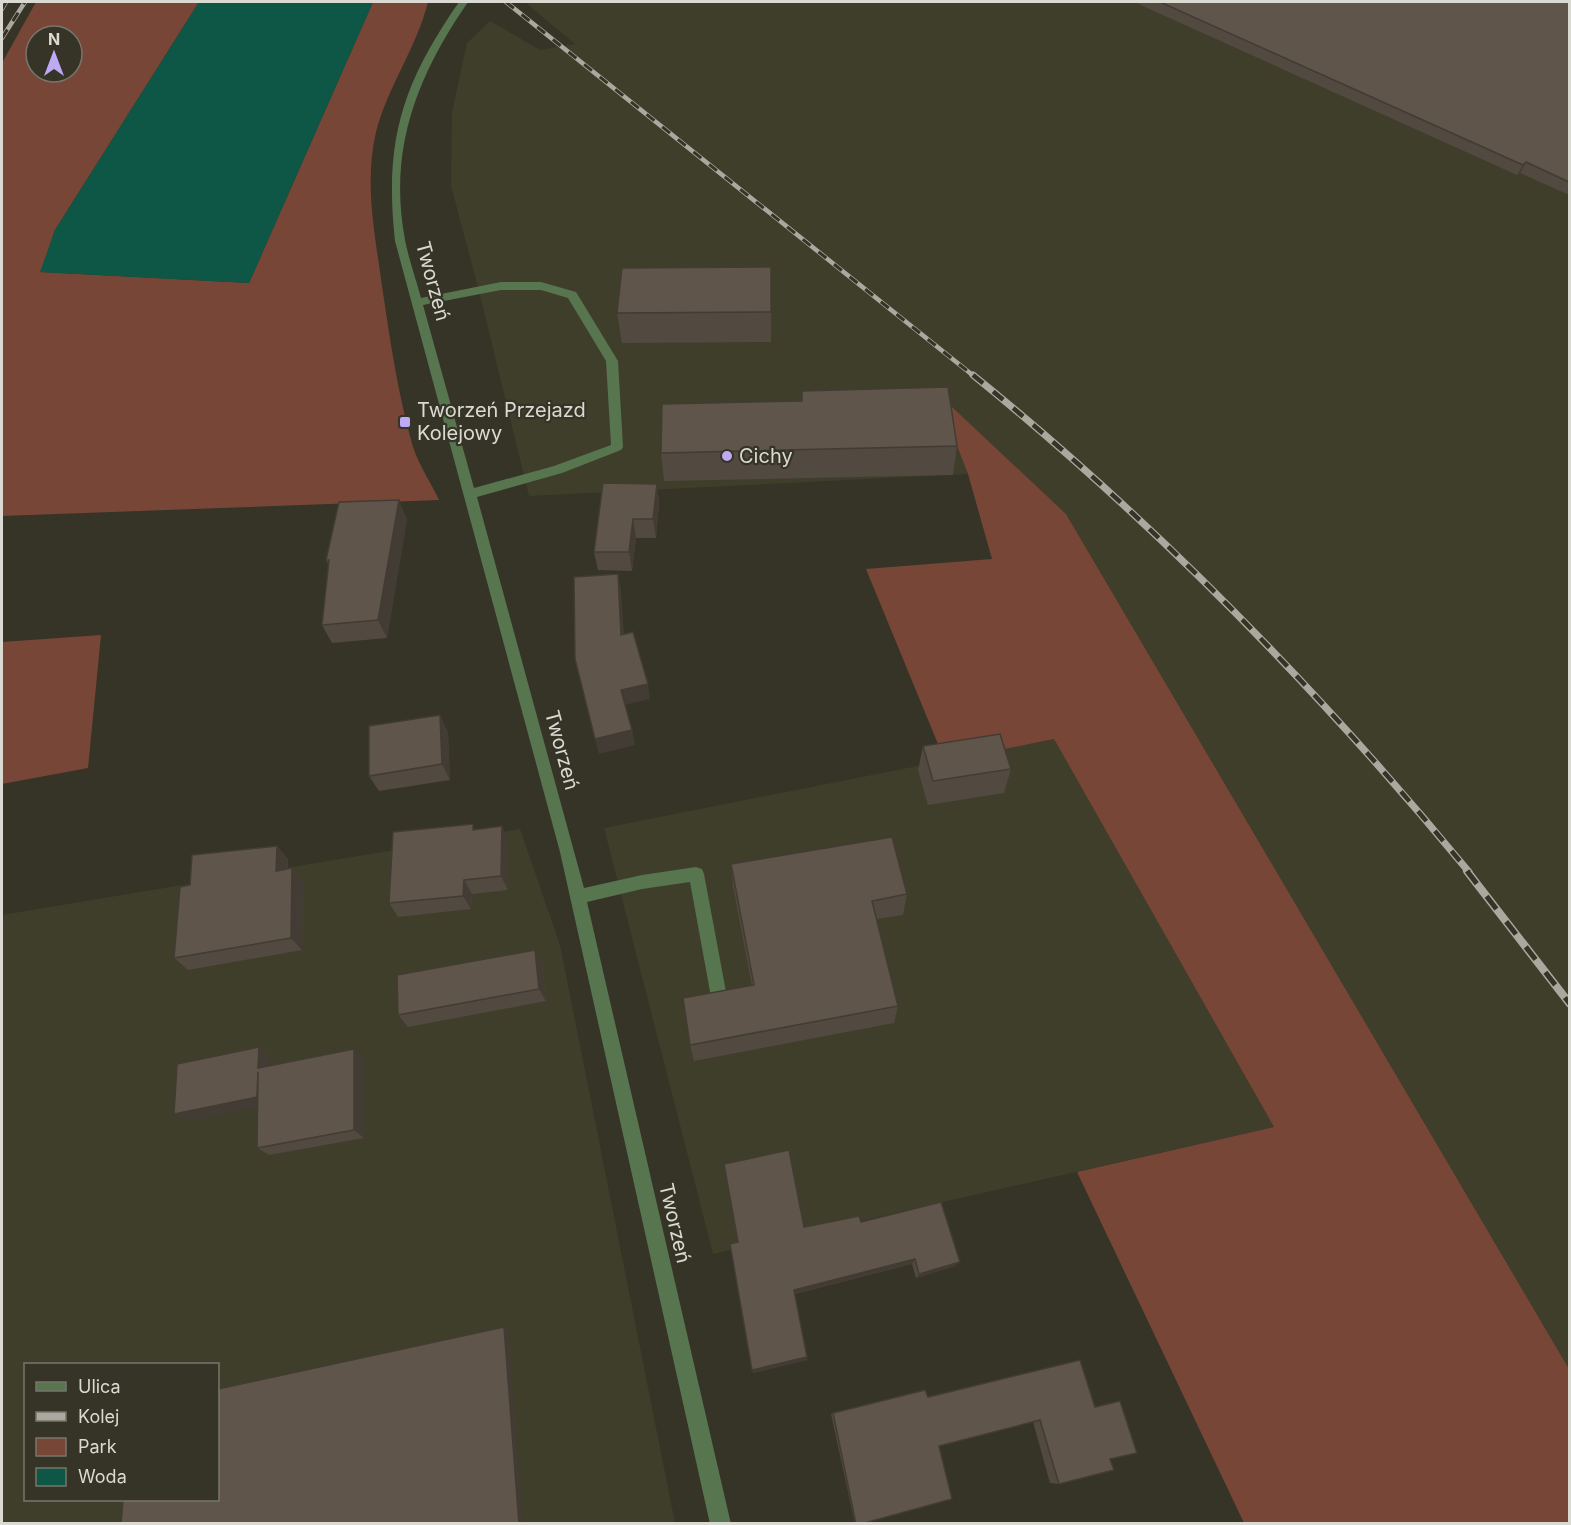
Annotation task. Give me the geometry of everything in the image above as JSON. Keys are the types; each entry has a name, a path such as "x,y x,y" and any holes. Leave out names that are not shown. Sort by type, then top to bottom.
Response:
{"street":[{"name":"Tworzeń","path":"462,2 421,67 411,92 398,138 394,186 396,213 417,303 471,494 579,897 721,1524"},
{"path":"417,303 501,286 541,286 572,295 612,361 617,447 557,470 471,494"},
{"path":"579,897 642,882 696,874 719,997"}],"shaded area":[{"path":"525,2 1569,2 1569,1369 1066,514 937,394 968,474 529,496 451,186 452,112 467,43 490,21 540,50 575,44"},
{"path":"1054,739 1274,1127 713,1254 604,828"},
{"path":"520,829 560,945 675,1523 2,1524 2,915"}],"green space":[{"path":"36,2 199,2 55,230 41,272 249,283 373,2 428,2 417,35 381,115 373,151 371,190 382,286 403,407 413,447 439,500 2,516 2,63"},
{"path":"936,392 1066,514 1569,1369 1569,1523 1244,1523 1077,1172 1274,1127 1054,739 945,761 866,569 992,559 968,474"},
{"path":"101,635 88,768 2,784 2,642"}],"water":[{"path":"199,2 373,2 249,283 40,272 55,230"}],"building":[{"path":"1160,2 1569,2 1569,182 1526,162 1523,165"},
{"path":"771,267 771,312 617,313 622,268"},
{"path":"948,387 957,446 661,453 662,404 802,401 802,391"},
{"path":"603,483 657,484 653,519 633,519 629,552 594,552"},
{"path":"399,500 378,620 322,625 329,560 326,560 339,502"},
{"path":"618,574 621,635 633,632 648,684 621,690 632,730 595,739 575,659 574,577"},
{"path":"440,715 442,764 369,776 369,726"},
{"path":"1000,734 1011,769 933,781 923,746"},
{"path":"473,824 473,830 502,826 501,876 464,880 463,896 389,903 393,832"},
{"path":"892,837 907,894 872,901 898,1006 690,1045 683,998 754,985 731,864"},
{"path":"277,846 276,871 292,868 291,938 174,958 180,887 190,885 192,855"},
{"path":"535,950 539,989 398,1015 397,975"},
{"path":"259,1047 258,1068 354,1049 354,1130 257,1148 258,1072 257,1097 174,1114 177,1064"},
{"path":"789,1150 804,1227 859,1216 861,1222 941,1202 960,1262 919,1274 915,1259 794,1290 807,1357 752,1370 730,1244 738,1242 724,1164"},
{"path":"504,1327 519,1524 121,1524 123,1501 219,1501 219,1389"},
{"path":"1080,1360 1095,1407 1120,1401 1137,1453 1110,1459 1114,1470 1059,1484 1040,1420 939,1446 952,1499 856,1524 833,1413 925,1390 928,1397"}],"railway":[{"path":"2,9 6,2"},
{"path":"2,38 25,2"},
{"path":"506,2 975,377"},
{"path":"973,375 1107,490 1233,611 1354,738 1469,872"},
{"path":"1467,871 1570,1004"}],"place":[{"name":"Tworzeń Przejazd Kolejowy","path":"405,422"},
{"name":"Cichy","path":"727,456"}]}
